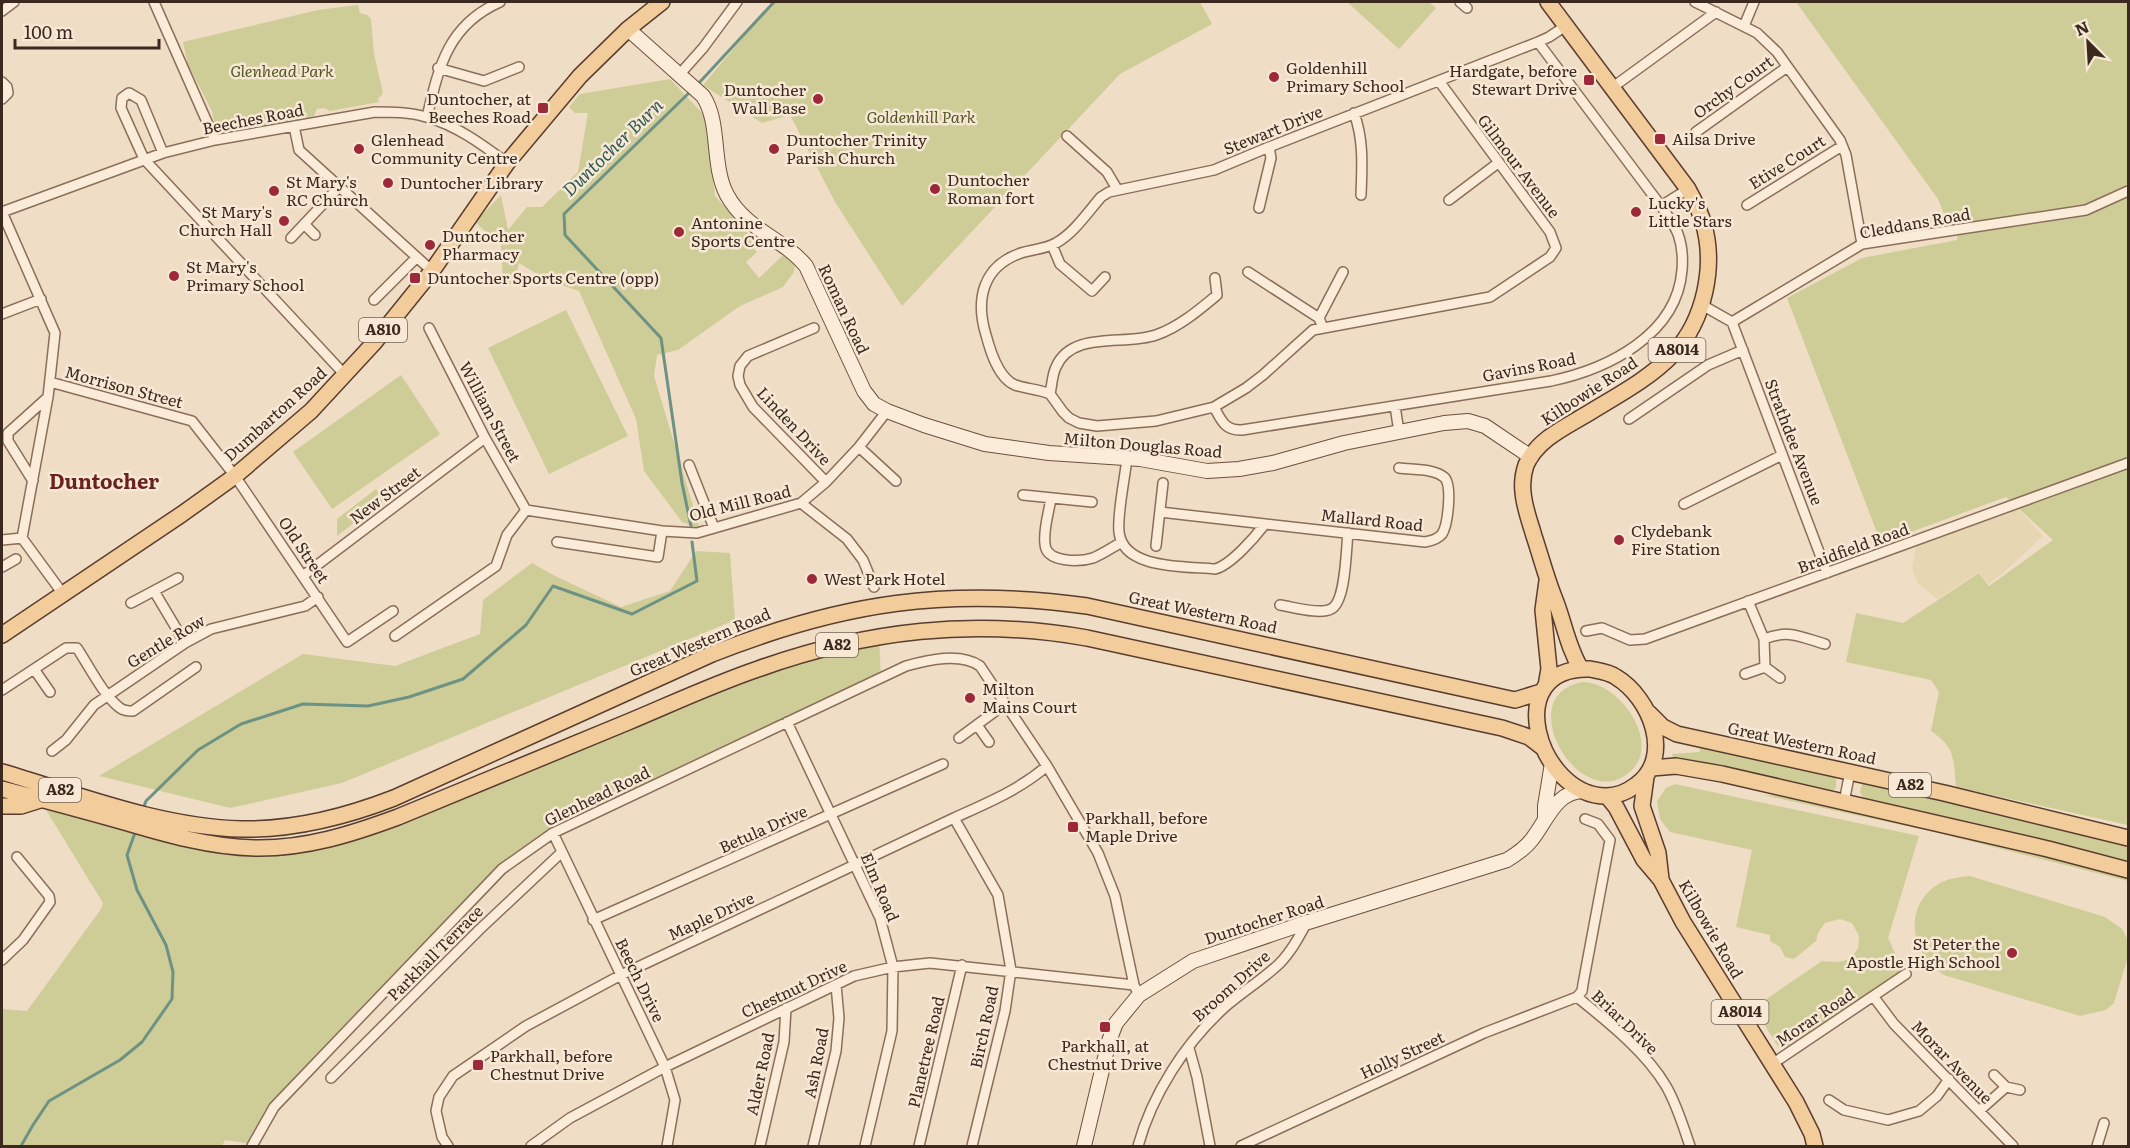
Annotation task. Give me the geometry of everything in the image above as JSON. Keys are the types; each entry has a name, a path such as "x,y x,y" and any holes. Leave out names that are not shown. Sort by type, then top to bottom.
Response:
{"main road":[{"name":"Dumbarton Road","path":"2,635 235,476 311,411 345,375 432,271 507,163 580,76 628,29 662,2"},
{"name":"Kilbowie Road","path":"1548,2 1688,189 1703,221 1707,242 1707,283 1702,305 1675,353 1656,370 1559,430 1539,446 1523,475 1523,491 1547,581 1555,597 1572,654 1581,669"},
{"name":"Kilbowie Road","path":"1543,689 1549,669 1543,610 1547,581"},
{"name":"Great Western Road","path":"155,824 244,829 286,827 350,814 394,798 756,636 844,611 927,599 1001,598 1087,606 1515,700 1543,689"},
{"name":"Great Western Road","path":"2,789 40,800 117,814 155,824 207,843 256,848 294,845 348,835 398,817 755,669 825,648 879,636 952,629 1021,630 1087,638 1502,728 1529,737 1542,747"},
{"name":"A82","path":"1649,773 1655,744 1648,713 1632,690 1617,677 1599,671 1581,669 1562,674 1543,689 1537,708 1537,724 1542,747 1552,763 1584,791 1607,796 1628,790 1649,773 1671,765 1844,802 2128,870"},
{"name":"Great Western Road","path":"1648,713 1663,727 1677,734 1850,772 2128,838"},
{"name":"Great Western Road","path":"2,772 117,814"},
{"name":"A8014","path":"1649,773 1642,806 1658,853 1661,879"},
{"name":"Kilbowie Road","path":"1607,796 1616,807 1644,860 1661,879 1683,922 1796,1102 1812,1134 1815,1146"},
{"path":"2,806 21,806 40,800"}],"street":[{"path":"2,11 14,2"},
{"path":"154,2 215,140"},
{"path":"427,117 438,68 445,54 466,24 483,10 500,2"},
{"path":"682,77 737,2"},
{"path":"1695,2 1758,33 1777,52 1842,146 1846,155 1862,244"},
{"path":"1744,26 1754,2"},
{"path":"1613,87 1716,12"},
{"name":"Stewart Drive","path":"1050,393 1014,385 1004,378 988,341 981,313 982,293 997,267 1015,255 1052,245 1066,236 1101,197 1117,189 1214,170 1538,42 1567,25"},
{"name":"Roman Road","path":"628,29 703,96 709,107 722,183 730,201 754,227 794,252 806,266 864,391 874,404 887,411"},
{"name":"Gavins Road","path":"1214,407 1226,426 1236,430 1567,378 1606,364 1630,349 1665,318 1674,304 1681,281 1682,247 1678,234 1661,206 1538,42"},
{"path":"438,68 484,81 519,67"},
{"name":"Orchy Court","path":"1696,132 1787,67"},
{"name":"Gilmour Avenue","path":"1050,393 1070,418 1079,423 1097,426 1156,421 1214,407 1263,375 1309,332 1490,297 1550,257 1556,248 1554,237 1439,81"},
{"path":"2,82 7,87 8,93 2,99"},
{"path":"163,153 141,100 129,93 122,98 121,108 144,159 345,375"},
{"name":"Beeches Road","path":"2,212 163,153 215,140 375,112 402,112 427,117 468,136 507,163"},
{"path":"1354,113 1360,128 1362,143 1361,195"},
{"path":"294,126 299,150 432,271"},
{"path":"1067,136 1111,176 1117,189"},
{"name":"Etive Court","path":"1748,205 1842,146"},
{"path":"1259,208 1271,158 1269,147"},
{"path":"1449,200 1498,163"},
{"path":"291,238 339,186"},
{"path":"1661,206 1688,189"},
{"name":"Cleddans Road","path":"1732,322 1862,244 2086,210 2128,191"},
{"path":"2,212 55,333 48,397 22,538 63,594"},
{"path":"304,224 315,235"},
{"path":"1052,245 1060,264 1092,291 1105,277"},
{"path":"374,300 416,258"},
{"path":"1248,272 1319,318 1328,327"},
{"path":"1319,318 1343,272"},
{"path":"1050,393 1055,368 1062,356 1071,348 1088,344 1140,340 1162,332 1198,311 1217,295 1215,278"},
{"path":"2,314 41,298"},
{"path":"1702,305 1732,322"},
{"name":"Strathdee Avenue","path":"1732,322 1827,573"},
{"name":"William Street","path":"429,328 485,438 526,510"},
{"name":"Linden Drive","path":"814,328 748,356 740,366 738,376 745,396 753,406 826,483"},
{"path":"1629,419 1708,365 1743,350"},
{"name":"Morrison Street","path":"50,382 192,421 235,476"},
{"path":"33,481 8,441 8,433 48,397"},
{"path":"1395,406 1399,432"},
{"name":"Old Mill Road","path":"526,510 663,531 697,533 801,503 826,483 859,447 887,411"},
{"name":"Milton Douglas Road","path":"887,411 963,438 1001,447 1049,453 1127,458 1194,469 1239,469 1273,463 1344,443 1444,423 1468,421 1485,426 1531,457"},
{"name":"New Street","path":"304,576 485,438"},
{"path":"859,447 896,481"},
{"path":"1684,504 1782,455"},
{"path":"1127,458 1119,532 1122,542 1132,555 1141,560 1215,569 1226,565 1264,524"},
{"name":"Braidfield Road","path":"1586,631 1602,628 1630,640 1646,639 2128,463"},
{"path":"689,465 714,528"},
{"name":"Mallard Road","path":"1160,512 1431,541 1441,534 1444,528 1450,491 1444,478 1432,472 1399,468"},
{"name":"Old Street","path":"235,476 347,642 393,611"},
{"path":"1156,546 1163,483"},
{"path":"1023,495 1092,502"},
{"path":"1051,498 1045,544 1050,555 1055,558 1083,560 1099,556 1122,542"},
{"path":"801,503 847,539 862,560 874,587"},
{"path":"395,636 496,566 507,535 526,510"},
{"path":"557,542 658,557 663,531"},
{"path":"1280,605 1318,611 1336,606 1341,595 1348,533"},
{"path":"2,540 22,538"},
{"path":"2,567 16,559"},
{"path":"131,603 178,578"},
{"path":"154,591 185,643"},
{"name":"Gentle Row","path":"52,751 66,740 94,705 185,643 211,629 305,606 318,597"},
{"path":"1748,602 1764,639 1765,667"},
{"path":"1764,639 1778,633 1786,633 1826,644"},
{"path":"2,690 66,648 77,648 120,708 133,711 196,667"},
{"name":"Glenhead Road","path":"252,1146 274,1107 502,869 553,833 906,666 940,658 976,662 1005,704"},
{"path":"1745,674 1765,667"},
{"path":"1765,667 1780,678"},
{"path":"34,669 50,692"},
{"path":"959,738 1005,704 1047,766 1098,853 1115,896 1137,990"},
{"name":"Elm Road","path":"787,722 880,918 893,967 892,1031 865,1146"},
{"path":"977,725 989,742"},
{"name":"Duntocher Road","path":"1545,818 1552,763"},
{"name":"Betula Drive","path":"593,920 943,764"},
{"name":"Maple Drive","path":"448,1146 442,1137 436,1112 439,1097 453,1076 526,1026 621,975 1007,794 1047,766"},
{"path":"1844,802 1850,772"},
{"name":"Duntocher Road","path":"1084,1146 1109,1041 1116,1023 1137,990 1193,961 1307,922 1507,860 1532,841 1545,818 1558,803 1577,791 1584,791"},
{"name":"Birch Road","path":"954,818 998,895 1011,970 1005,1011 972,1146"},
{"name":"Briar Drive","path":"1585,819 1598,824 1610,840 1582,991 1577,997 1638,1051 1665,1085 1678,1110 1690,1146"},
{"name":"Beech Drive","path":"553,833 665,1067 675,1100 667,1146"},
{"name":"Parkhall Terrace","path":"331,1078 478,930 562,852"},
{"path":"2,960 23,940 50,902 49,896 17,857"},
{"name":"Broom Drive","path":"1138,1146 1161,1088 1190,1048 1224,1008 1279,963 1297,941 1307,922"},
{"name":"Chestnut Drive","path":"531,1146 570,1118 665,1067 854,976 893,967 930,963 1011,970 1137,990"},
{"name":"Planetree Road","path":"919,1146 962,965"},
{"name":"Morar Road","path":"1772,1064 1906,974"},
{"name":"Ash Road","path":"813,1146 836,1051 840,1018 836,985"},
{"name":"Morar Avenue","path":"1873,996 1894,1024 2013,1146"},
{"name":"Holly Street","path":"1241,1146 1484,1033 1577,997"},
{"name":"Alder Road","path":"760,1146 784,1042 786,1008"},
{"path":"1190,1048 1210,1146"},
{"path":"1995,1075 2006,1087 2019,1090"},
{"path":"1829,1100 1844,1110 1888,1120 1919,1111 1937,1096 1949,1078"},
{"path":"1979,1111 2006,1087"},
{"path":"2097,1146 2104,1123"}],"shaded area":[{"path":"2019,510 2043,536 1989,584 1979,572 1937,599 1917,582 1912,568 1916,546 1993,511"}],"green space":[{"name":"Goldenhill Park","path":"773,2 1200,2 1212,24 1120,74 902,306 835,202 790,115 762,123 703,85"},
{"path":"1347,2 1429,2 1436,8 1399,49"},
{"path":"1796,2 2128,2 2128,825 1956,787 1952,754 1945,743 1931,731 1939,692 1931,680 1846,662 1856,613 1903,623 1979,573 1989,586 2053,540 2006,497 1881,543 1787,298 1862,258 1957,240 1958,225 1945,216 1938,199"},
{"name":"Glenhead Park","path":"358,5 360,13 371,19 374,54 383,93 378,99 379,102 330,111 324,108 317,109 314,116 228,133 215,128 212,111 188,65 183,42 318,10"},
{"path":"670,79 704,115 715,196 758,245 754,249 757,252 746,262 759,278 783,255 795,264 794,272 783,287 740,306 678,350 657,355 654,376 700,529 682,522 644,471 636,419 579,291 547,280 519,263 514,284 503,284 501,245 475,222 501,195 508,230 527,207 542,207 578,172 588,113 575,113 569,107 580,94"},
{"path":"566,310 628,436 549,474 488,348"},
{"path":"401,375 440,434 332,509 293,452"},
{"path":"376,489 384,500 337,536 337,519"},
{"path":"696,551 730,553 735,620 342,783 230,808 99,776 303,654 395,666 480,634 483,600 532,563 621,607 670,591"},
{"path":"879,636 881,678 553,833 502,869 274,1106 252,1144 225,1140 222,1146 2,1146 2,1009 27,1011 101,909 103,903 40,800 207,843 324,841 755,669"},
{"path":"1583,682 1597,685 1624,704 1634,718 1640,734 1642,749 1637,763 1626,775 1607,782 1588,777 1571,764 1559,746 1552,726 1552,707 1562,691"},
{"path":"1701,747 1829,774 1836,778 1836,788 1828,791 1727,767 1673,757 1672,754 1699,752"},
{"path":"1866,783 2128,845 2128,862 1868,800 1863,798 1860,792 1862,784"},
{"path":"1675,784 1919,836 1888,938 1902,968 1894,978 1789,1047 1779,1048 1752,1005 1753,1001 1762,1002 1822,961 1838,962 1851,959 1858,948 1859,936 1852,923 1840,919 1825,923 1816,941 1794,959 1785,957 1780,947 1770,941 1770,935 1736,927 1752,850 1670,832 1660,819 1657,801 1666,788"},
{"path":"1763,795 1785,796 2023,850 2128,878 2128,881 1934,832"},
{"path":"1970,876 2105,917 2122,929 2128,940 2128,957 2114,1003 2106,1010 2080,1016 1944,975 1932,966 1923,955 1917,942 1916,915 1921,902 1929,891 1942,882"}],"waterway":[{"name":"Duntocher Burn","path":"698,84 774,2"},
{"name":"Duntocher Burn","path":"691,91 564,214 565,235 661,338 682,483 691,526"},
{"name":"Duntocher Burn","path":"143,809 146,801 198,750 241,724 303,704 368,706 409,697 463,679 526,625 553,586 632,614 697,581 692,542"},
{"name":"Duntocher Burn","path":"21,1146 49,1101 120,1060 142,1042 172,999 173,972 166,945 137,890 127,855 136,830"}],"place":[{"name":"Goldenhill Primary School","path":"1274,77"},
{"name":"Hardgate, before Stewart Drive","path":"1589,80"},
{"name":"Duntocher Wall Base","path":"818,99"},
{"name":"Duntocher, at Beeches Road","path":"543,108"},
{"name":"Ailsa Drive","path":"1660,139"},
{"name":"Glenhead Community Centre","path":"359,149"},
{"name":"Duntocher Trinity Parish Church","path":"774,149"},
{"name":"Duntocher Library","path":"388,183"},
{"name":"Duntocher Roman fort","path":"935,189"},
{"name":"St Mary's RC Church","path":"274,191"},
{"name":"Lucky's Little Stars","path":"1636,212"},
{"name":"St Mary's Church Hall","path":"284,221"},
{"name":"Antonine Sports Centre","path":"679,232"},
{"name":"Duntocher Pharmacy","path":"430,245"},
{"name":"St Mary's Primary School","path":"174,276"},
{"name":"Duntocher Sports Centre (opp)","path":"415,278"},
{"name":"Clydebank Fire Station","path":"1619,540"},
{"name":"West Park Hotel","path":"812,579"},
{"name":"Milton Mains Court","path":"970,698"},
{"name":"Parkhall, before Maple Drive","path":"1073,827"},
{"name":"St Peter the Apostle High School","path":"2012,953"},
{"name":"Parkhall, at Chestnut Drive","path":"1105,1027"},
{"name":"Parkhall, before Chestnut Drive","path":"478,1065"}],"district":[{"name":"Duntocher","path":"104,482"}]}
